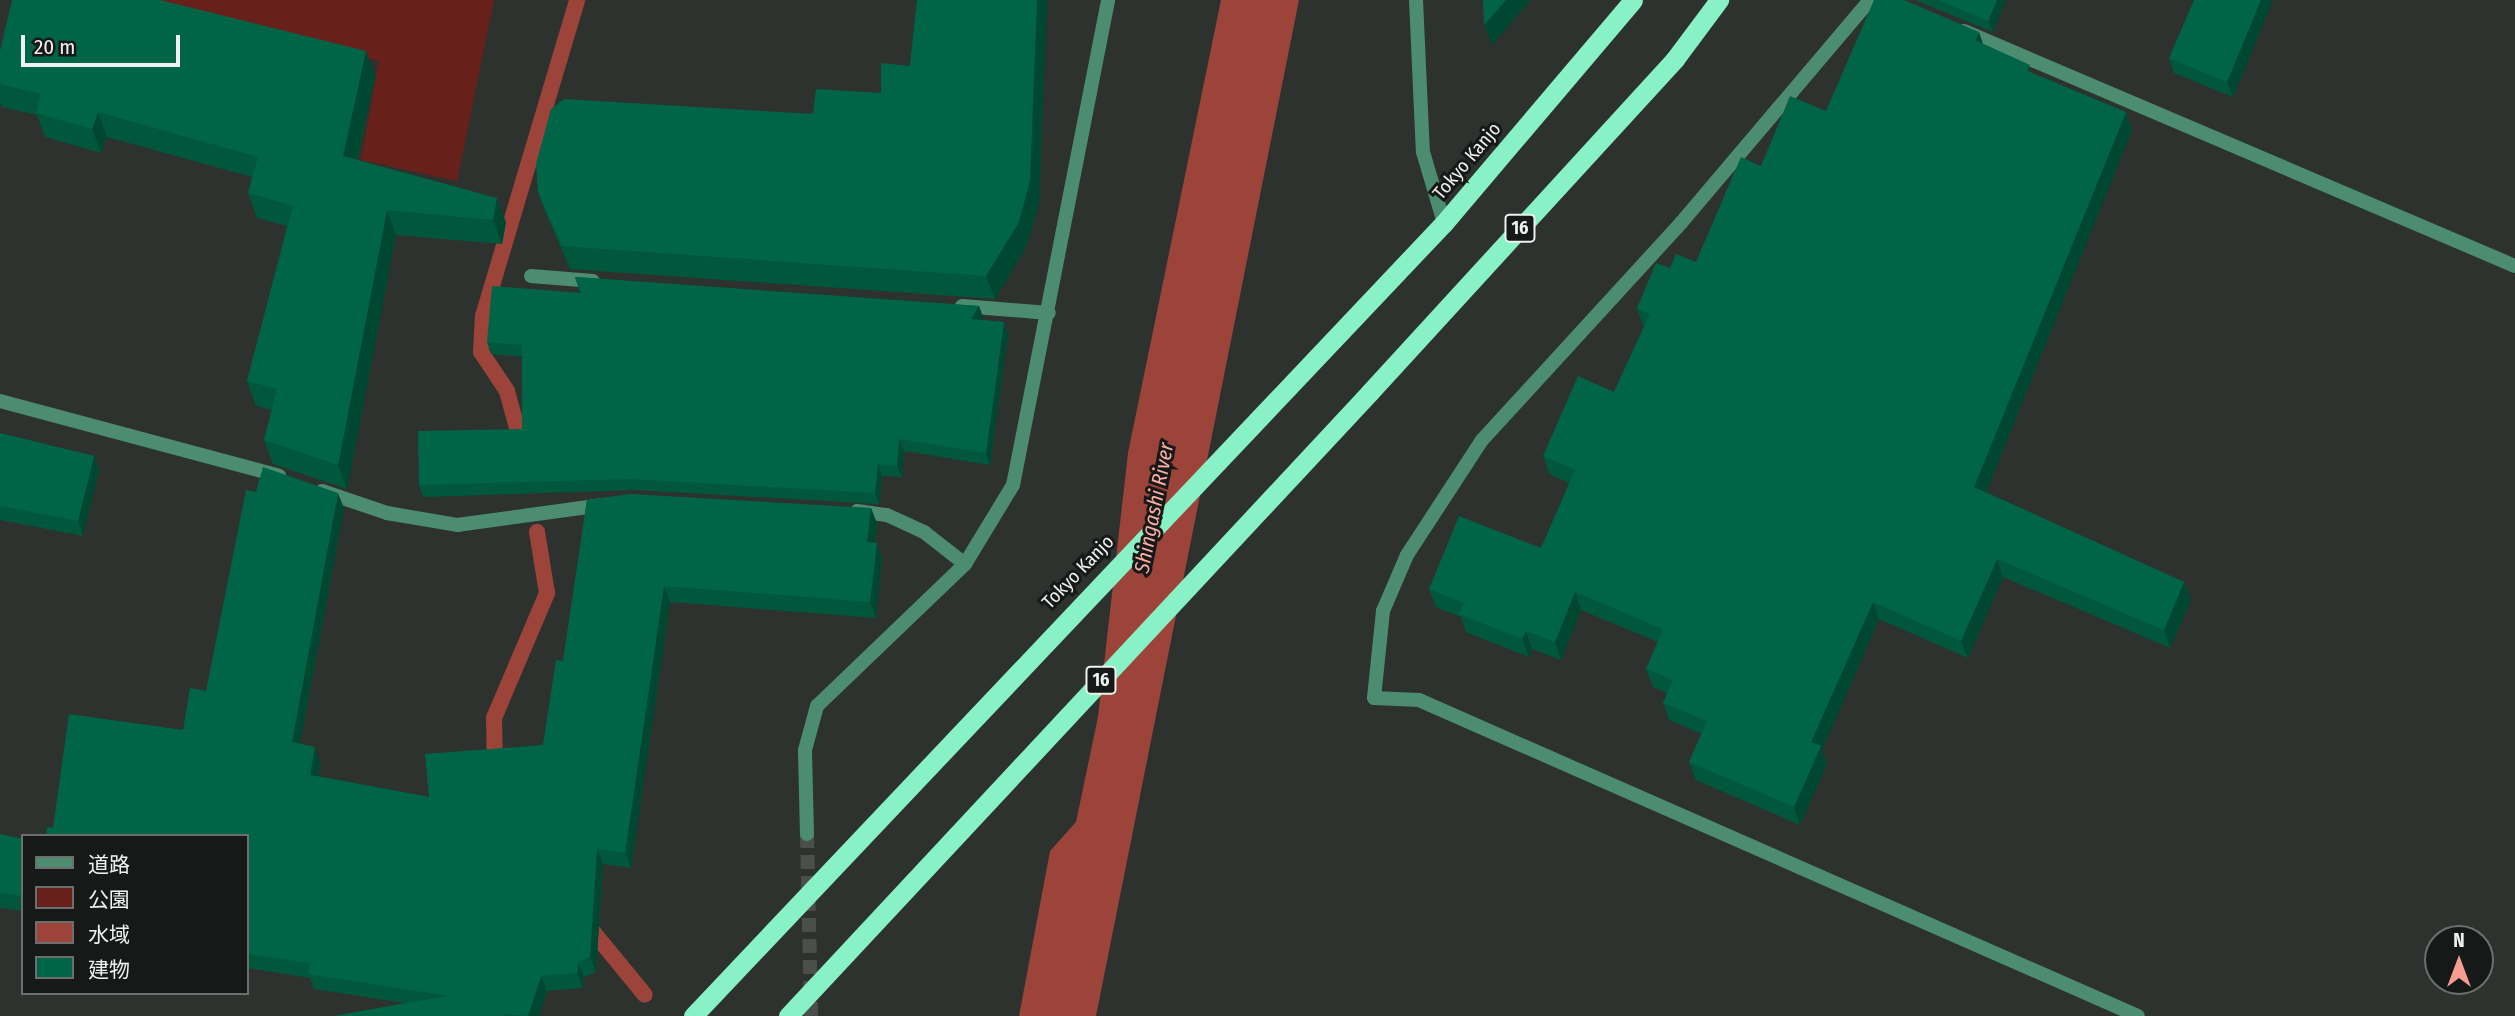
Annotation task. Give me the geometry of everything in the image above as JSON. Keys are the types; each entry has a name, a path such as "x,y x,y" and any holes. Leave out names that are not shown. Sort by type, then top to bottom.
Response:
{"highway":[{"name":"Tokyo Kanjo","path":"693,1016 914,776 1444,223 1633,0"},
{"name":"16","path":"788,1016 1315,452 1675,59 1719,0"}],"street":[{"path":"807,834 805,750 817,706 965,564 1013,485 1049,313 1108,0"},
{"path":"1416,0 1423,152 1444,223"},
{"path":"1870,0 1681,223 1482,440 1407,555 1383,611 1374,698 1419,700 2138,1016"},
{"path":"1942,21 2515,266"},
{"path":"531,276 613,282"},
{"path":"940,305 1049,313"},
{"path":"0,401 304,485 387,513 457,525 622,502"},
{"path":"836,509 887,515 924,532 965,564"}],"green space":[{"path":"146,0 494,0 457,181 361,160 379,61"}],"water":[{"name":"Shingashi River","path":"1221,0 1299,0 1096,1016 1019,1016 1050,851 1076,822 1098,717 1128,453"}],"building":[{"path":"12,0 160,0 366,51 343,156 497,198 493,220 387,210 338,465 264,440 277,389 247,381 293,206 248,193 258,157 98,112 92,129 36,113 41,94 0,84 0,51"},
{"path":"917,0 1037,0 1030,180 1019,222 986,276 562,246 538,192 536,164 551,109 564,99 813,114 816,89 881,93 881,63 910,66"},
{"path":"1483,0 1506,0 1484,25"},
{"path":"1874,0 1904,0 1979,32 1975,40 2030,65 2027,71 2126,112 1974,487 2184,582 2164,630 1997,559 1961,641 1873,602 1811,742 1821,746 1794,807 1689,762 1707,721 1663,703 1673,680 1646,669 1663,629 1575,592 1555,642 1526,631 1522,639 1459,614 1464,603 1429,589 1459,516 1541,548 1575,470 1543,456 1578,376 1614,392 1650,314 1637,308 1656,263 1670,268 1676,254 1696,262 1741,157 1761,166 1790,96 1826,111"},
{"path":"1938,0 1997,0 1988,21"},
{"path":"2194,0 2261,0 2227,82 2169,58"},
{"path":"575,277 979,306 971,319 1004,322 986,453 899,439 897,466 878,464 875,493 631,479 419,485 418,431 522,429 522,345 487,342 492,286 581,293"},
{"path":"0,433 94,456 78,521 0,506"},
{"path":"263,467 338,493 292,742 315,747 310,775 429,797 425,754 543,745 556,660 563,661 587,500 630,494 871,508 867,542 877,543 870,602 664,586 625,853 597,849 590,957 578,962 577,973 541,976 528,1016 334,1016 448,996 308,974 310,963 248,954 248,834 46,834 47,827 53,828 69,714 183,730 190,688 206,691 246,490 256,492"},
{"path":"0,834 21,839 21,896 0,893"}],"waterway":[{"path":"523,450 507,391 481,352 483,316 577,0"},
{"path":"495,770 494,718 547,593 537,532"},
{"path":"585,922 645,995"}],"tunnel":[{"path":"807,834 811,1016"}]}
